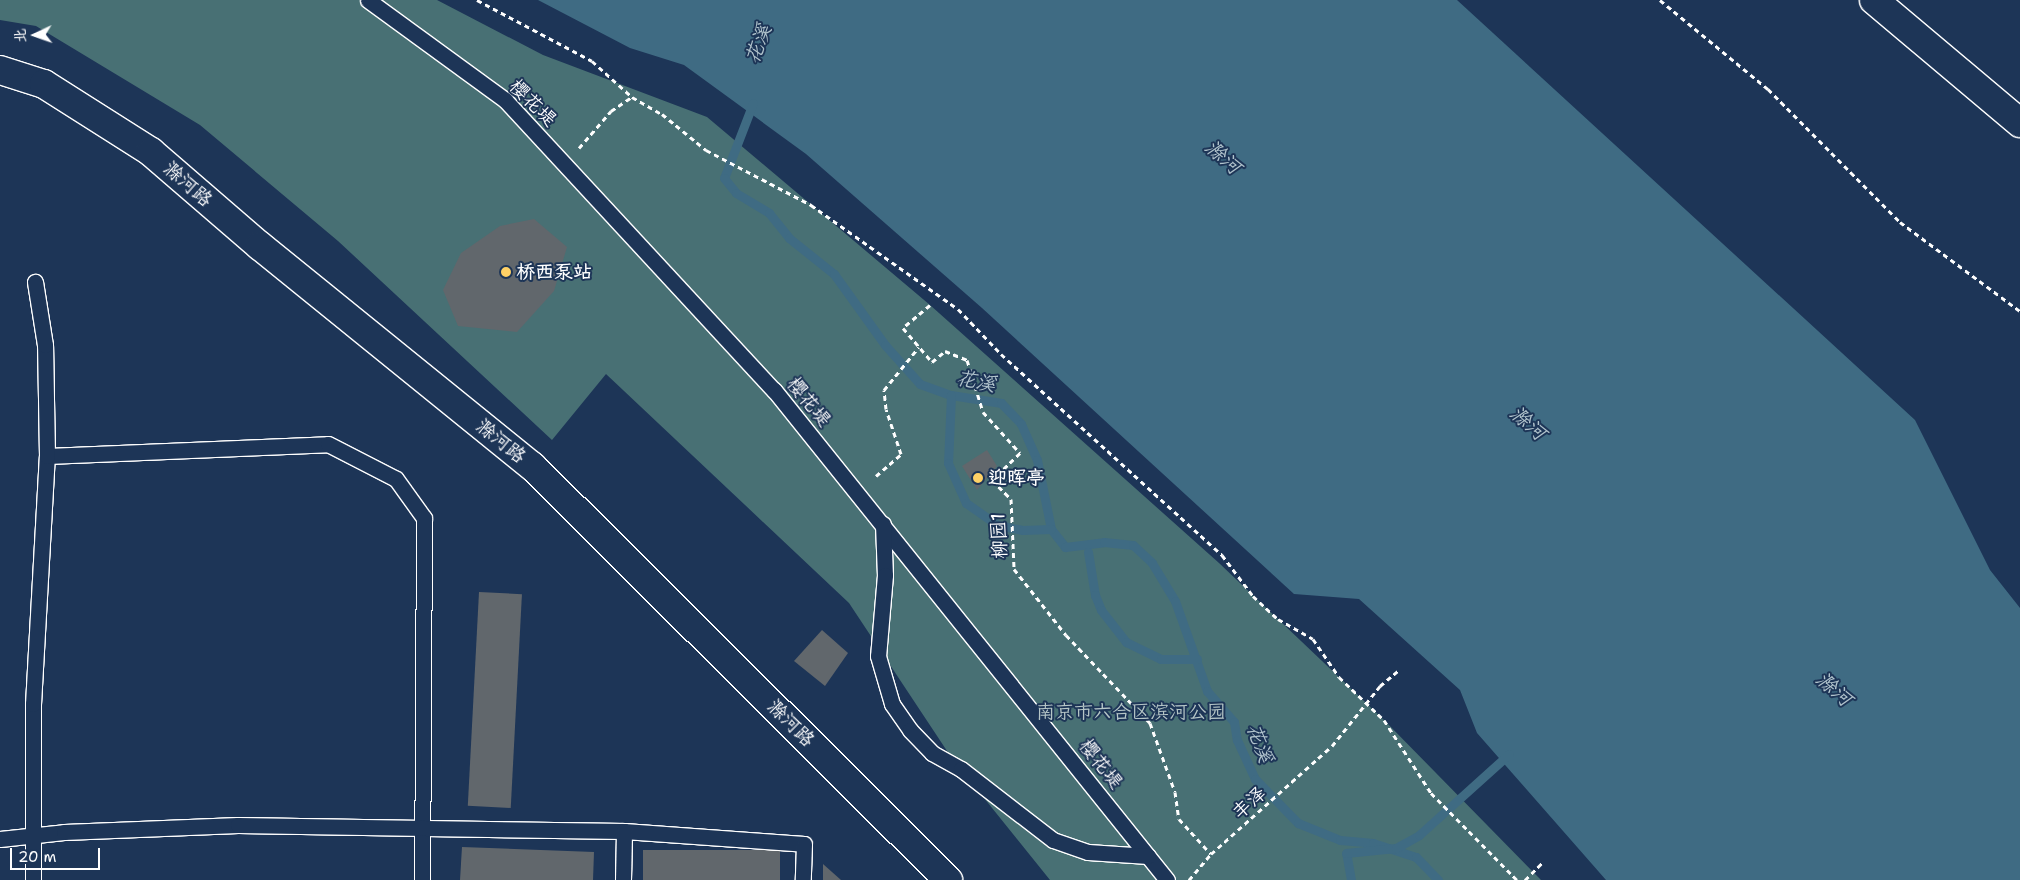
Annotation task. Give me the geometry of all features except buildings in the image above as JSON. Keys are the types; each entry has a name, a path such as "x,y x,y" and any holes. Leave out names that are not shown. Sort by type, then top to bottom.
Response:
{"street":[{"path":"1874,0 2020,123"},
{"name":"滁河路","path":"0,70 44,84 151,152 260,246 532,466 948,880"}],"lane":[{"name":"樱花堤","path":"368,0 505,100 774,390 1167,880"},
{"path":"33,880 33,704 47,456 45,345 34,282"},
{"path":"47,456 328,444 396,479 424,518 424,828 422,880"},
{"path":"882,524 885,575 878,656 892,704 910,730 932,753 961,769 1053,840 1088,852 1148,856"},
{"path":"0,839 64,832 238,826 624,831 804,844 803,880"},
{"path":"623,880 624,831"}],"path":[{"path":"477,0 592,61 632,97 662,114 706,150 811,205 958,309 1000,354 1222,555 1253,596 1278,619 1313,639 1338,678 1384,720 1431,793 1517,880"},
{"path":"1660,0 1768,89 1900,222 2020,311"},
{"path":"574,152 611,111 632,97"},
{"name":"柳园1","path":"930,306 903,328 932,362 945,351 967,360 975,377 983,412 1020,453 992,480 1011,499 1014,569 1066,634 1150,723 1175,792 1179,819 1211,854"},
{"path":"876,476 901,454 886,409 884,390 887,381 919,347"},
{"name":"丰泽","path":"1189,880 1211,854 1332,746 1380,686 1398,671"},
{"path":"1525,880 1542,863"}],"green space":[{"name":"南京市六合区滨河公园","path":"0,0 437,0 543,55 707,117 930,305 1219,563 1384,720 1541,880 1050,880 951,757 849,603 606,374 552,440 338,241 200,125 36,26 0,20"}],"water":[{"name":"滁河","path":"538,0 1457,0 1915,420 1990,570 2020,608 2020,880 1606,880 1477,733 1460,690 1359,599 1294,594 982,308 806,154 684,65 630,48"}],"waterway":[{"name":"花溪","path":"753,103 724,178 736,193 769,213 789,238 834,274 885,345 920,384 951,395 1001,403 1021,424 1037,460 1051,529 1065,547 1104,542 1133,545 1152,563 1175,601 1207,691 1234,722 1237,740 1255,779 1298,823 1340,840 1373,843 1416,857 1438,880"},
{"path":"951,395 948,463 966,503 997,525 1023,530 1051,529"},
{"path":"1088,552 1095,595 1101,610 1126,642 1161,659 1197,659"},
{"path":"1351,880 1346,853 1396,848 1419,835 1509,754"}],"place":[{"name":"桥西泵站","path":"506,272"},
{"name":"迎晖亭","path":"978,478"}]}
